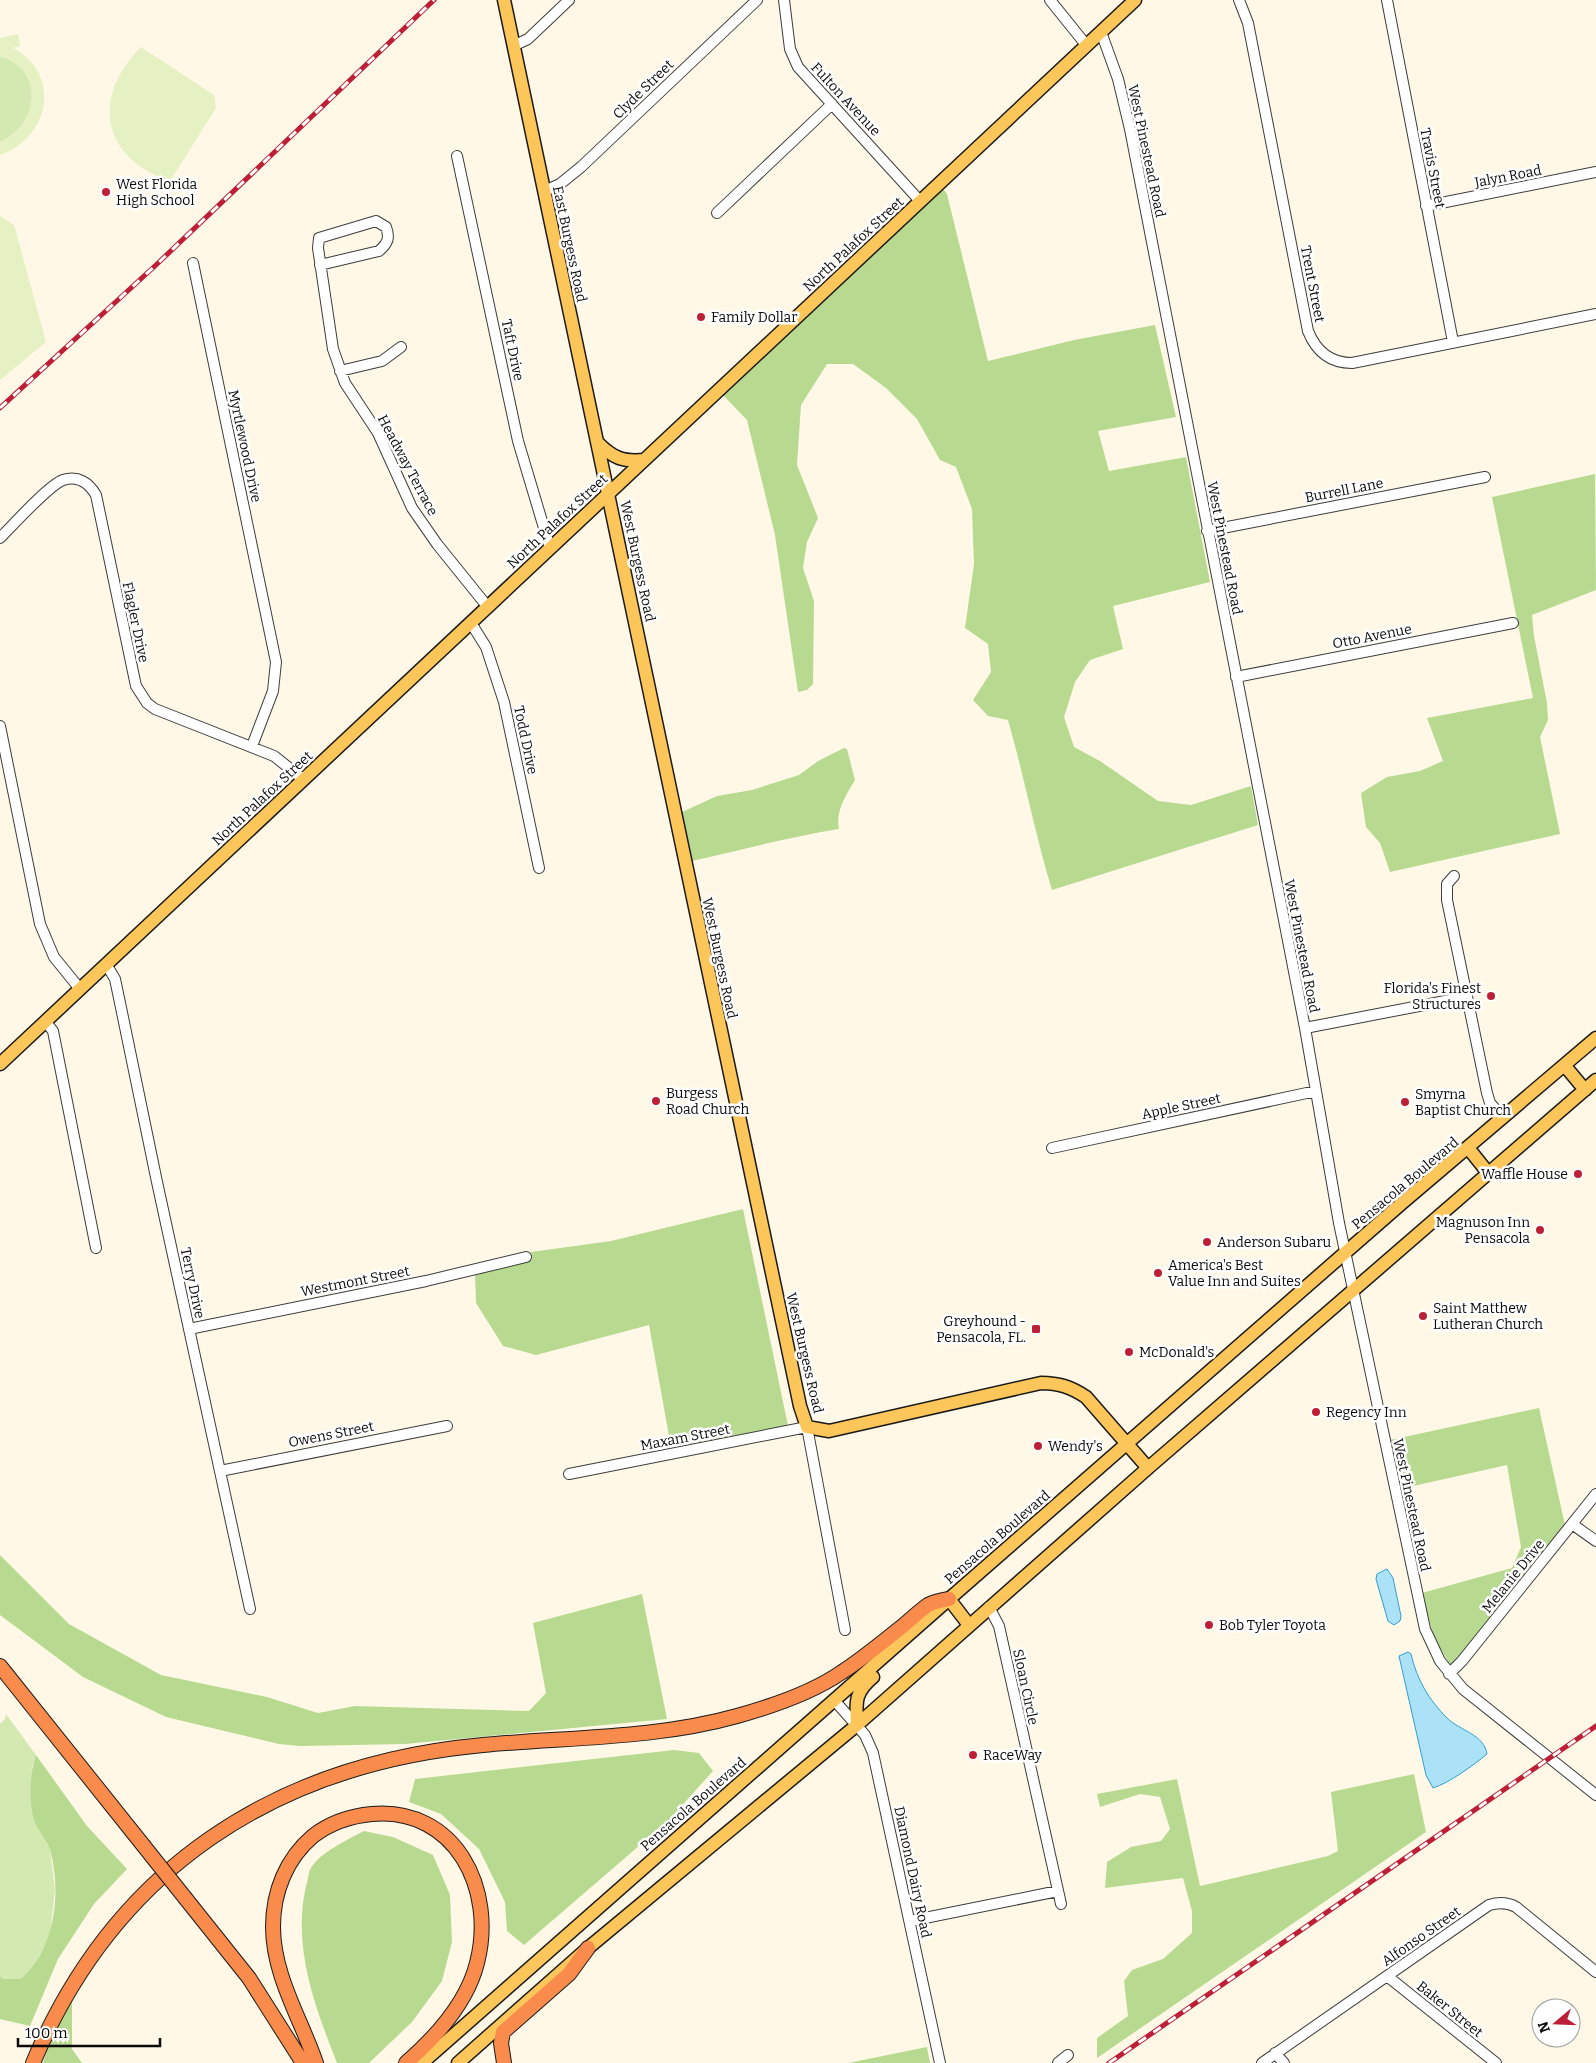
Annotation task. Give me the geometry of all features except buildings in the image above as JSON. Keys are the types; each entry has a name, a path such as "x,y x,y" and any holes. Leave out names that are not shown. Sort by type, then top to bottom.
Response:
{"highway":[{"path":"33,2063 66,1995 89,1959 131,1907 159,1879 195,1849 263,1806 333,1776 404,1758 480,1745 666,1730 751,1712 809,1690 839,1674 873,1650 930,1604 951,1602"},
{"path":"0,1666 248,1978 303,2063"},
{"path":"316,2063 278,1964 273,1928 277,1895 288,1865 306,1842 318,1832 344,1819 379,1813 394,1814 422,1823 450,1841 467,1863 474,1877 482,1908 481,1947 464,1996 435,2038 406,2063"},
{"path":"504,2063 501,2043 503,2032 569,1974 588,1948"}],"main road":[{"name":"East Burgess Road","path":"504,0 608,493"},
{"name":"North Palafox Street","path":"0,1064 1135,0"},
{"path":"597,442 616,458 630,461 644,460"},
{"name":"West Burgess Road","path":"608,493 709,982 800,1406 807,1427 829,1431 1041,1383 1053,1383 1074,1389 1086,1397 1148,1468"},
{"name":"Pensacola Boulevard","path":"422,2063 834,1700 951,1602 1013,1543 1126,1444 1596,1038"},
{"path":"1565,1066 1585,1090"},
{"path":"458,2063 588,1948 857,1725 1148,1468 1596,1080"},
{"path":"1469,1148 1489,1174"},
{"path":"857,1725 856,1699 861,1686 951,1602 969,1625"}],"street":[{"path":"513,46 528,39 569,0"},
{"name":"Clyde Street","path":"544,191 560,184 581,167 757,0"},
{"name":"Fulton Avenue","path":"784,0 790,49 798,67 920,201"},
{"path":"1050,0 1087,46"},
{"name":"Trent Street","path":"1239,0 1248,23 1308,331 1312,342 1324,355 1345,362 1596,314"},
{"name":"Travis Street","path":"1386,0 1453,342"},
{"name":"West Pinestead Road","path":"1101,32 1118,79 1130,129 1305,1028 1346,1253 1420,1612 1429,1640 1449,1674 1472,1697 1596,1795"},
{"path":"717,213 832,104"},
{"name":"Taft Drive","path":"457,156 518,441 550,548"},
{"name":"Jalyn Road","path":"1426,206 1596,172"},
{"name":"Headway Terrace","path":"320,265 379,251 387,244 389,236 386,226 376,221 319,238 320,265 333,350 344,383 378,433 412,508 487,606"},
{"name":"Myrtlewood Drive","path":"193,263 276,662 274,683 252,746"},
{"path":"340,371 382,361 401,347"},
{"name":"Burrell Lane","path":"1207,530 1485,477"},
{"name":"Flagler Drive","path":"0,538 57,483 72,478 86,483 96,495 136,686 140,695 155,709 274,756 304,779"},
{"name":"Todd Drive","path":"471,623 486,646 504,702 539,868"},
{"name":"Otto Avenue","path":"1236,677 1513,623"},
{"path":"0,726 40,924 54,957 80,989"},
{"path":"1454,876 1447,884 1447,900 1466,997 1487,1093 1490,1103 1502,1118"},
{"name":"Terry Drive","path":"106,964 115,979 250,1609"},
{"path":"1305,1028 1466,997"},
{"path":"45,1021 53,1031 96,1248"},
{"name":"Apple Street","path":"1052,1148 1316,1091"},
{"name":"Westmont Street","path":"189,1329 426,1281 526,1257"},
{"name":"Owens Street","path":"220,1471 447,1426"},
{"name":"Maxam Street","path":"569,1474 807,1427"},
{"name":"West Burgess Road","path":"807,1427 845,1630"},
{"name":"Melanie Drive","path":"1449,1674 1462,1661 1596,1494"},
{"path":"1572,1524 1596,1541"},
{"name":"Sloan Circle","path":"989,1607 999,1626 1061,1904"},
{"name":"Diamond Dairy Road","path":"834,1700 857,1725 873,1753 940,2063"},
{"path":"910,1922 1058,1892"},
{"name":"Alfonso Street","path":"1262,2063 1489,1905 1505,1903 1516,1908 1596,1972"},
{"name":"Baker Street","path":"1387,1976 1496,2063"},
{"path":"1275,2053 1284,2063"},
{"path":"1058,2063 1068,2055"}],"green space":[{"path":"18,34 20,46 13,48 29,59 39,73 44,89 44,105 39,121 30,135 17,147 0,155 0,142 13,134 23,123 32,97 30,84 25,72 15,63 0,56 0,38"},
{"path":"141,47 214,95 216,108 170,181 147,171 129,157 117,142 111,124 110,105 115,86 125,66"},
{"path":"0,56 15,63 25,72 30,84 32,97 23,123 13,134 0,142"},
{"path":"942,187 947,194 988,361 1074,340 1155,325 1176,417 1098,431 1109,471 1186,457 1210,582 1113,606 1123,649 1090,660 1075,682 1064,717 1074,747 1100,761 1158,801 1191,805 1251,786 1258,825 1052,890 1008,720 988,716 973,700 991,672 988,644 965,628 974,564 972,509 956,467 940,460 917,419 886,388 853,364 827,364 801,405 797,465 818,518 807,542 803,568 814,601 813,684 807,690 798,692 775,535 747,420 722,394"},
{"path":"0,216 14,225 46,342 0,380"},
{"path":"1595,474 1596,590 1532,615 1534,636 1547,703 1548,720 1540,737 1560,834 1390,872 1380,843 1366,827 1361,793 1387,777 1420,771 1443,761 1427,718 1533,698 1492,497"},
{"path":"844,748 847,749 855,780 840,810 839,829 692,861 682,812 717,796 752,790 799,775 818,761"},
{"path":"743,1209 788,1426 671,1447 649,1325 536,1355 503,1346 476,1303 475,1274 532,1260 531,1252 611,1241"},
{"path":"1539,1408 1565,1525 1451,1666 1434,1638 1422,1593 1512,1568 1521,1547 1507,1465 1400,1489 1390,1440"},
{"path":"0,1555 69,1624 161,1675 267,1697 318,1713 355,1706 529,1711 546,1693 533,1623 642,1594 667,1719 405,1744 300,1746 279,1744 166,1717 83,1677 0,1615"},
{"path":"6,1714 36,1755 32,1767 44,1837 50,1850 55,1889 50,1936 32,1970 21,1979 2,1979 0,1975 0,1724 5,1719"},
{"path":"674,1750 699,1753 713,1771 669,1820 524,1945 507,1931 505,1902 479,1849 441,1814 409,1802 415,1779"},
{"path":"36,1755 87,1826 127,1869 94,1904 58,1959 30,2026 0,2019 0,1975 2,1979 21,1979 33,1967 42,1953 53,1919 55,1902 54,1866 50,1850 34,1820 31,1801 31,1777"},
{"path":"1414,1774 1426,1832 1097,2058 1097,2038 1128,2016 1124,1981 1132,1970 1163,1959 1192,1933 1192,1911 1183,1878 1105,1888 1107,1862 1131,1847 1161,1841 1170,1829 1160,1797 1140,1794 1100,1807 1097,1794 1177,1779 1200,1886 1328,1856 1338,1851 1331,1792"},
{"path":"364,1831 393,1837 433,1855 450,1895 452,1942 442,1981 412,2022 369,2063 337,2063 321,2020 308,1976 302,1932 302,1909 309,1872 315,1862 335,1847"},
{"path":"72,2001 72,2049 82,2063 43,2063 53,2032"},
{"path":"927,2047 930,2063 848,2063"}],"water":[{"path":"1387,1569 1393,1578 1401,1616 1400,1621 1394,1625 1388,1621 1376,1579 1377,1574"},
{"path":"1408,1652 1411,1654 1424,1689 1435,1704 1447,1718 1476,1737 1485,1747 1487,1754 1454,1778 1433,1788 1426,1775 1399,1656"}],"railway":[{"path":"0,408 156,265 434,0"},
{"path":"1109,2063 1596,1726"}],"place":[{"name":"West Florida High School","path":"106,192"},
{"name":"Family Dollar","path":"701,317"},
{"name":"Florida's Finest Structures","path":"1491,996"},
{"name":"Burgess Road Church","path":"656,1101"},
{"name":"Smyrna Baptist Church","path":"1405,1102"},
{"name":"Waffle House","path":"1578,1174"},
{"name":"Magnuson Inn Pensacola","path":"1540,1230"},
{"name":"Anderson Subaru","path":"1207,1242"},
{"name":"America's Best Value Inn and Suites","path":"1158,1273"},
{"name":"Saint Matthew Lutheran Church","path":"1423,1316"},
{"name":"Greyhound - Pensacola, FL.","path":"1036,1329"},
{"name":"McDonald's","path":"1129,1352"},
{"name":"Regency Inn","path":"1316,1412"},
{"name":"Wendy's","path":"1038,1446"},
{"name":"Bob Tyler Toyota","path":"1209,1625"},
{"name":"RaceWay","path":"973,1755"}]}
